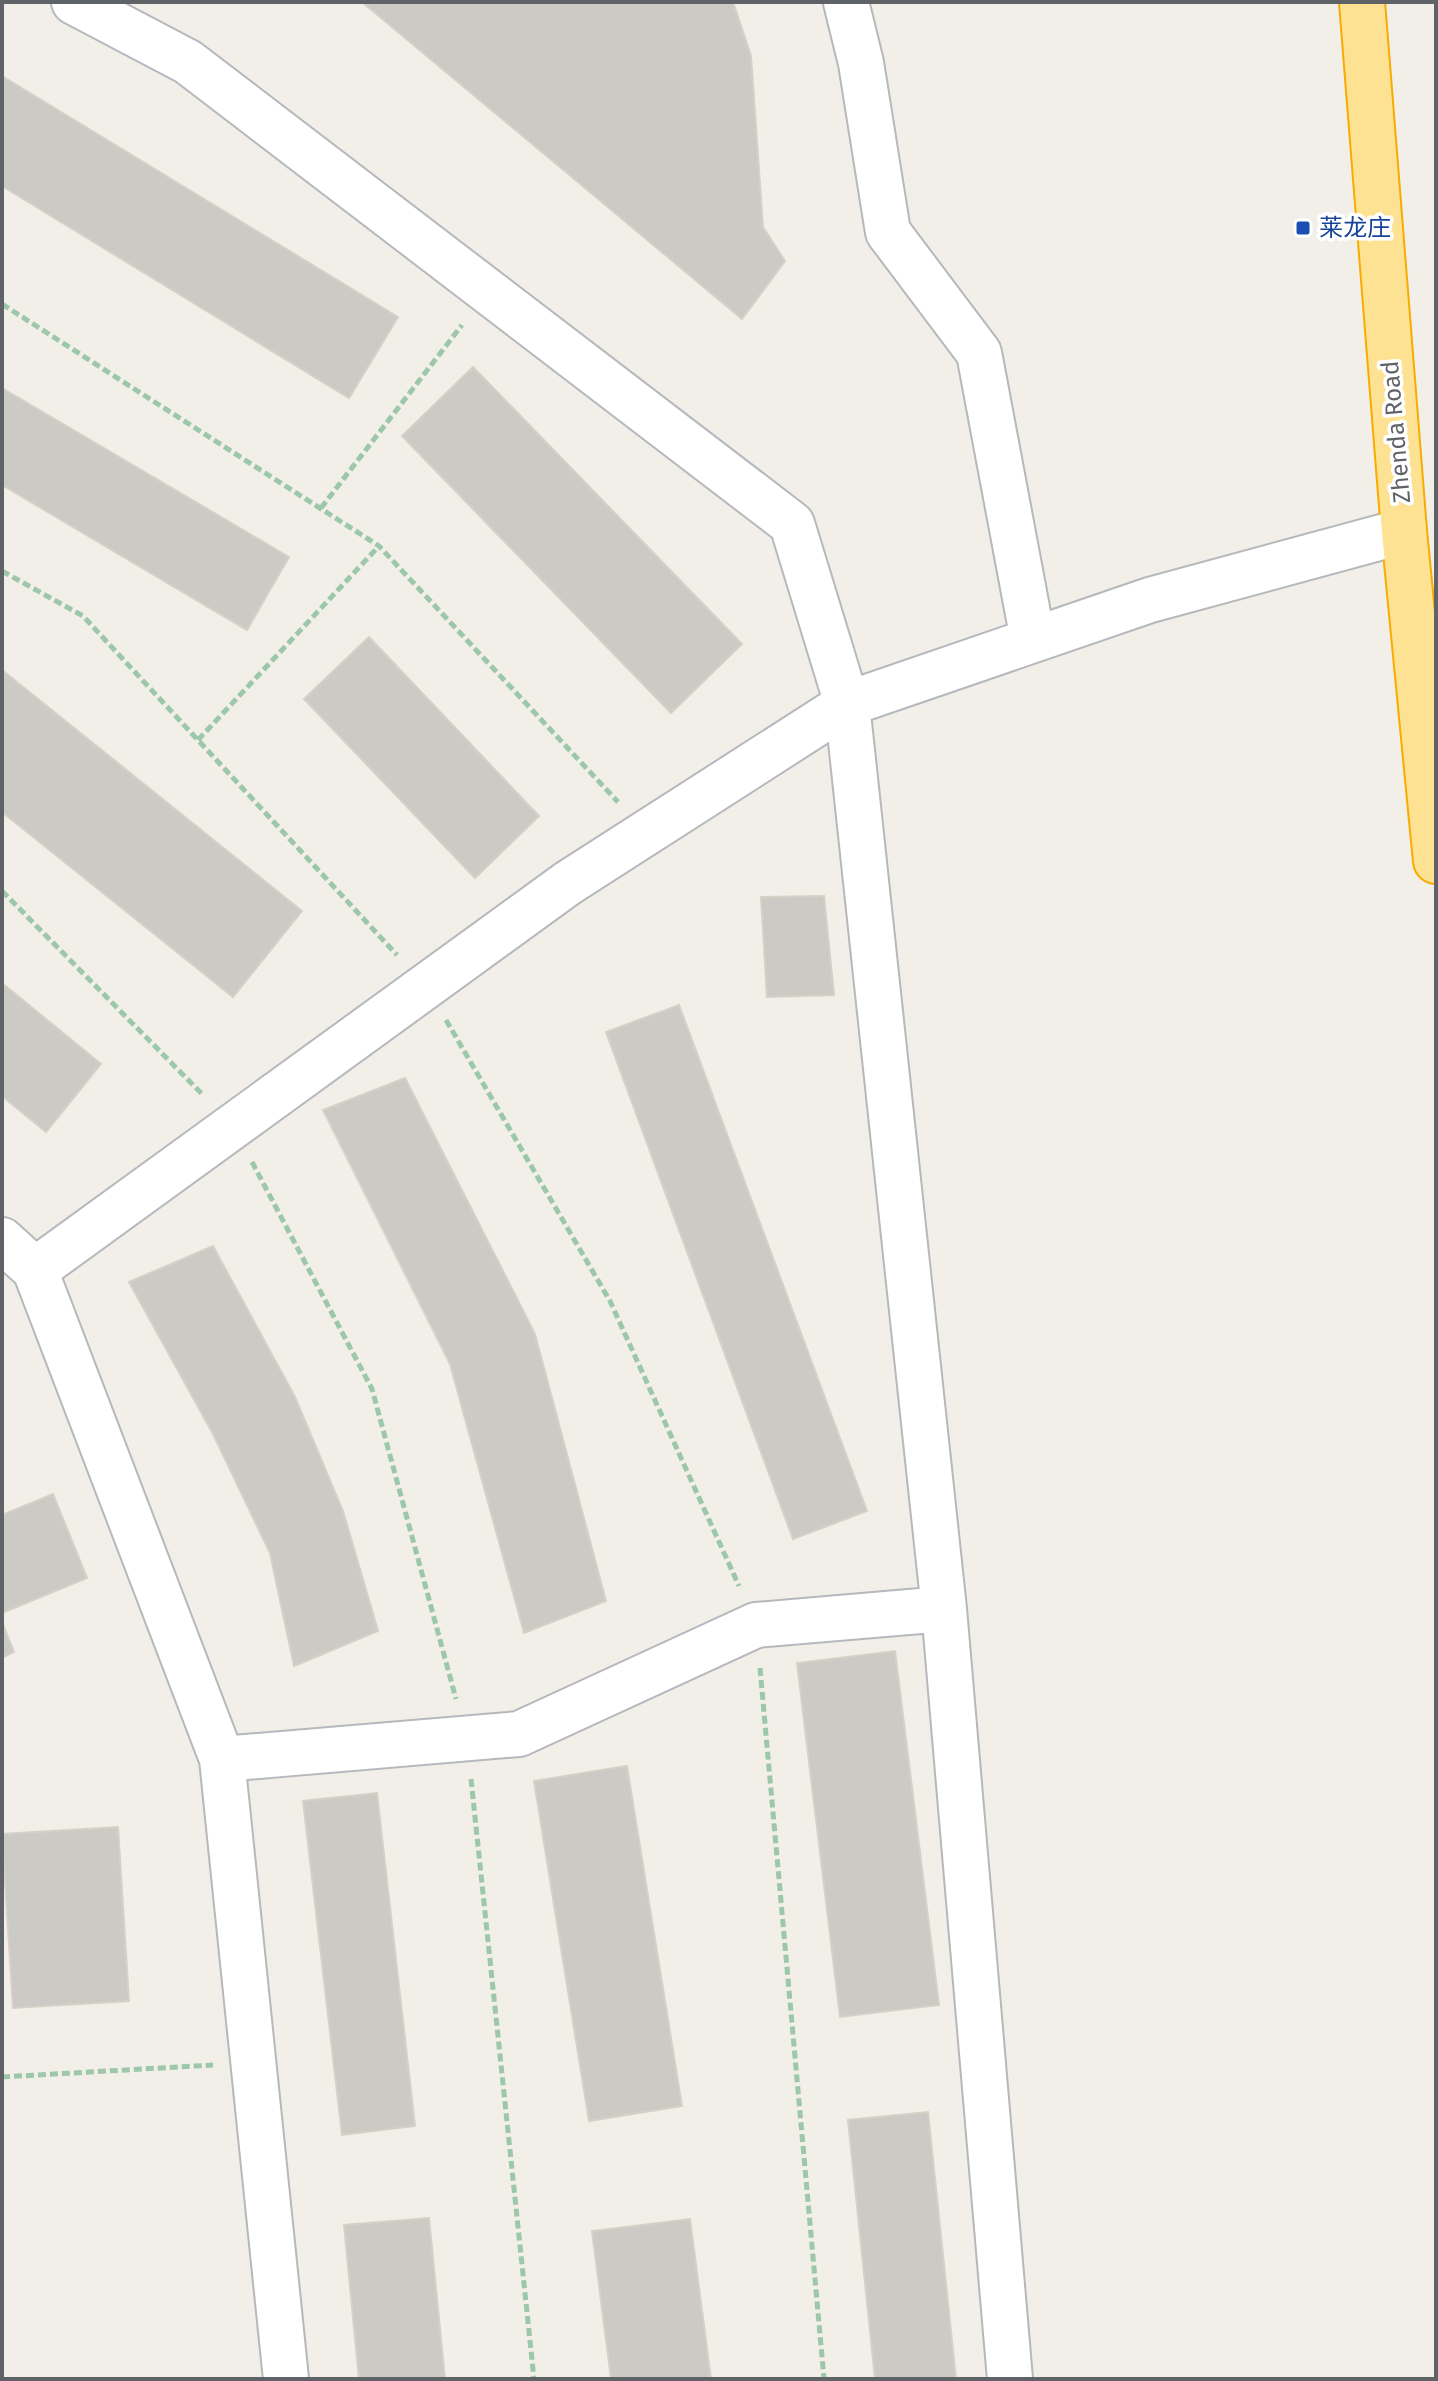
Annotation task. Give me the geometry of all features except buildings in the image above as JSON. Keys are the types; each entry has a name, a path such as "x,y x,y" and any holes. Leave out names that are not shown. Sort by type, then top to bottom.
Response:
{"highway":[{"name":"Zhenda Road","path":"1362,2 1404,531 1436,861"}],"street":[{"path":"74,2 188,62 792,524 847,704 944,1609 1010,2379"},
{"path":"846,2 861,63 888,232 979,353 1033,640"},
{"path":"35,1270 568,883 847,704 1150,600 1404,531"},
{"path":"2,1240 35,1270 222,1759 286,2379"},
{"path":"222,1759 519,1734 756,1625 944,1609"}],"path":[{"path":"321,508 487,291"},
{"path":"2,304 379,546 646,832"},
{"path":"198,740 379,546"},
{"path":"2,571 83,616 426,986 610,1301 756,1625 824,2379"},
{"path":"2,891 233,1126 372,1389 467,1738 534,2379"},
{"path":"2,2077 254,2063"}],"place":[{"name":"莱龙庄","path":"1303,228"}]}
